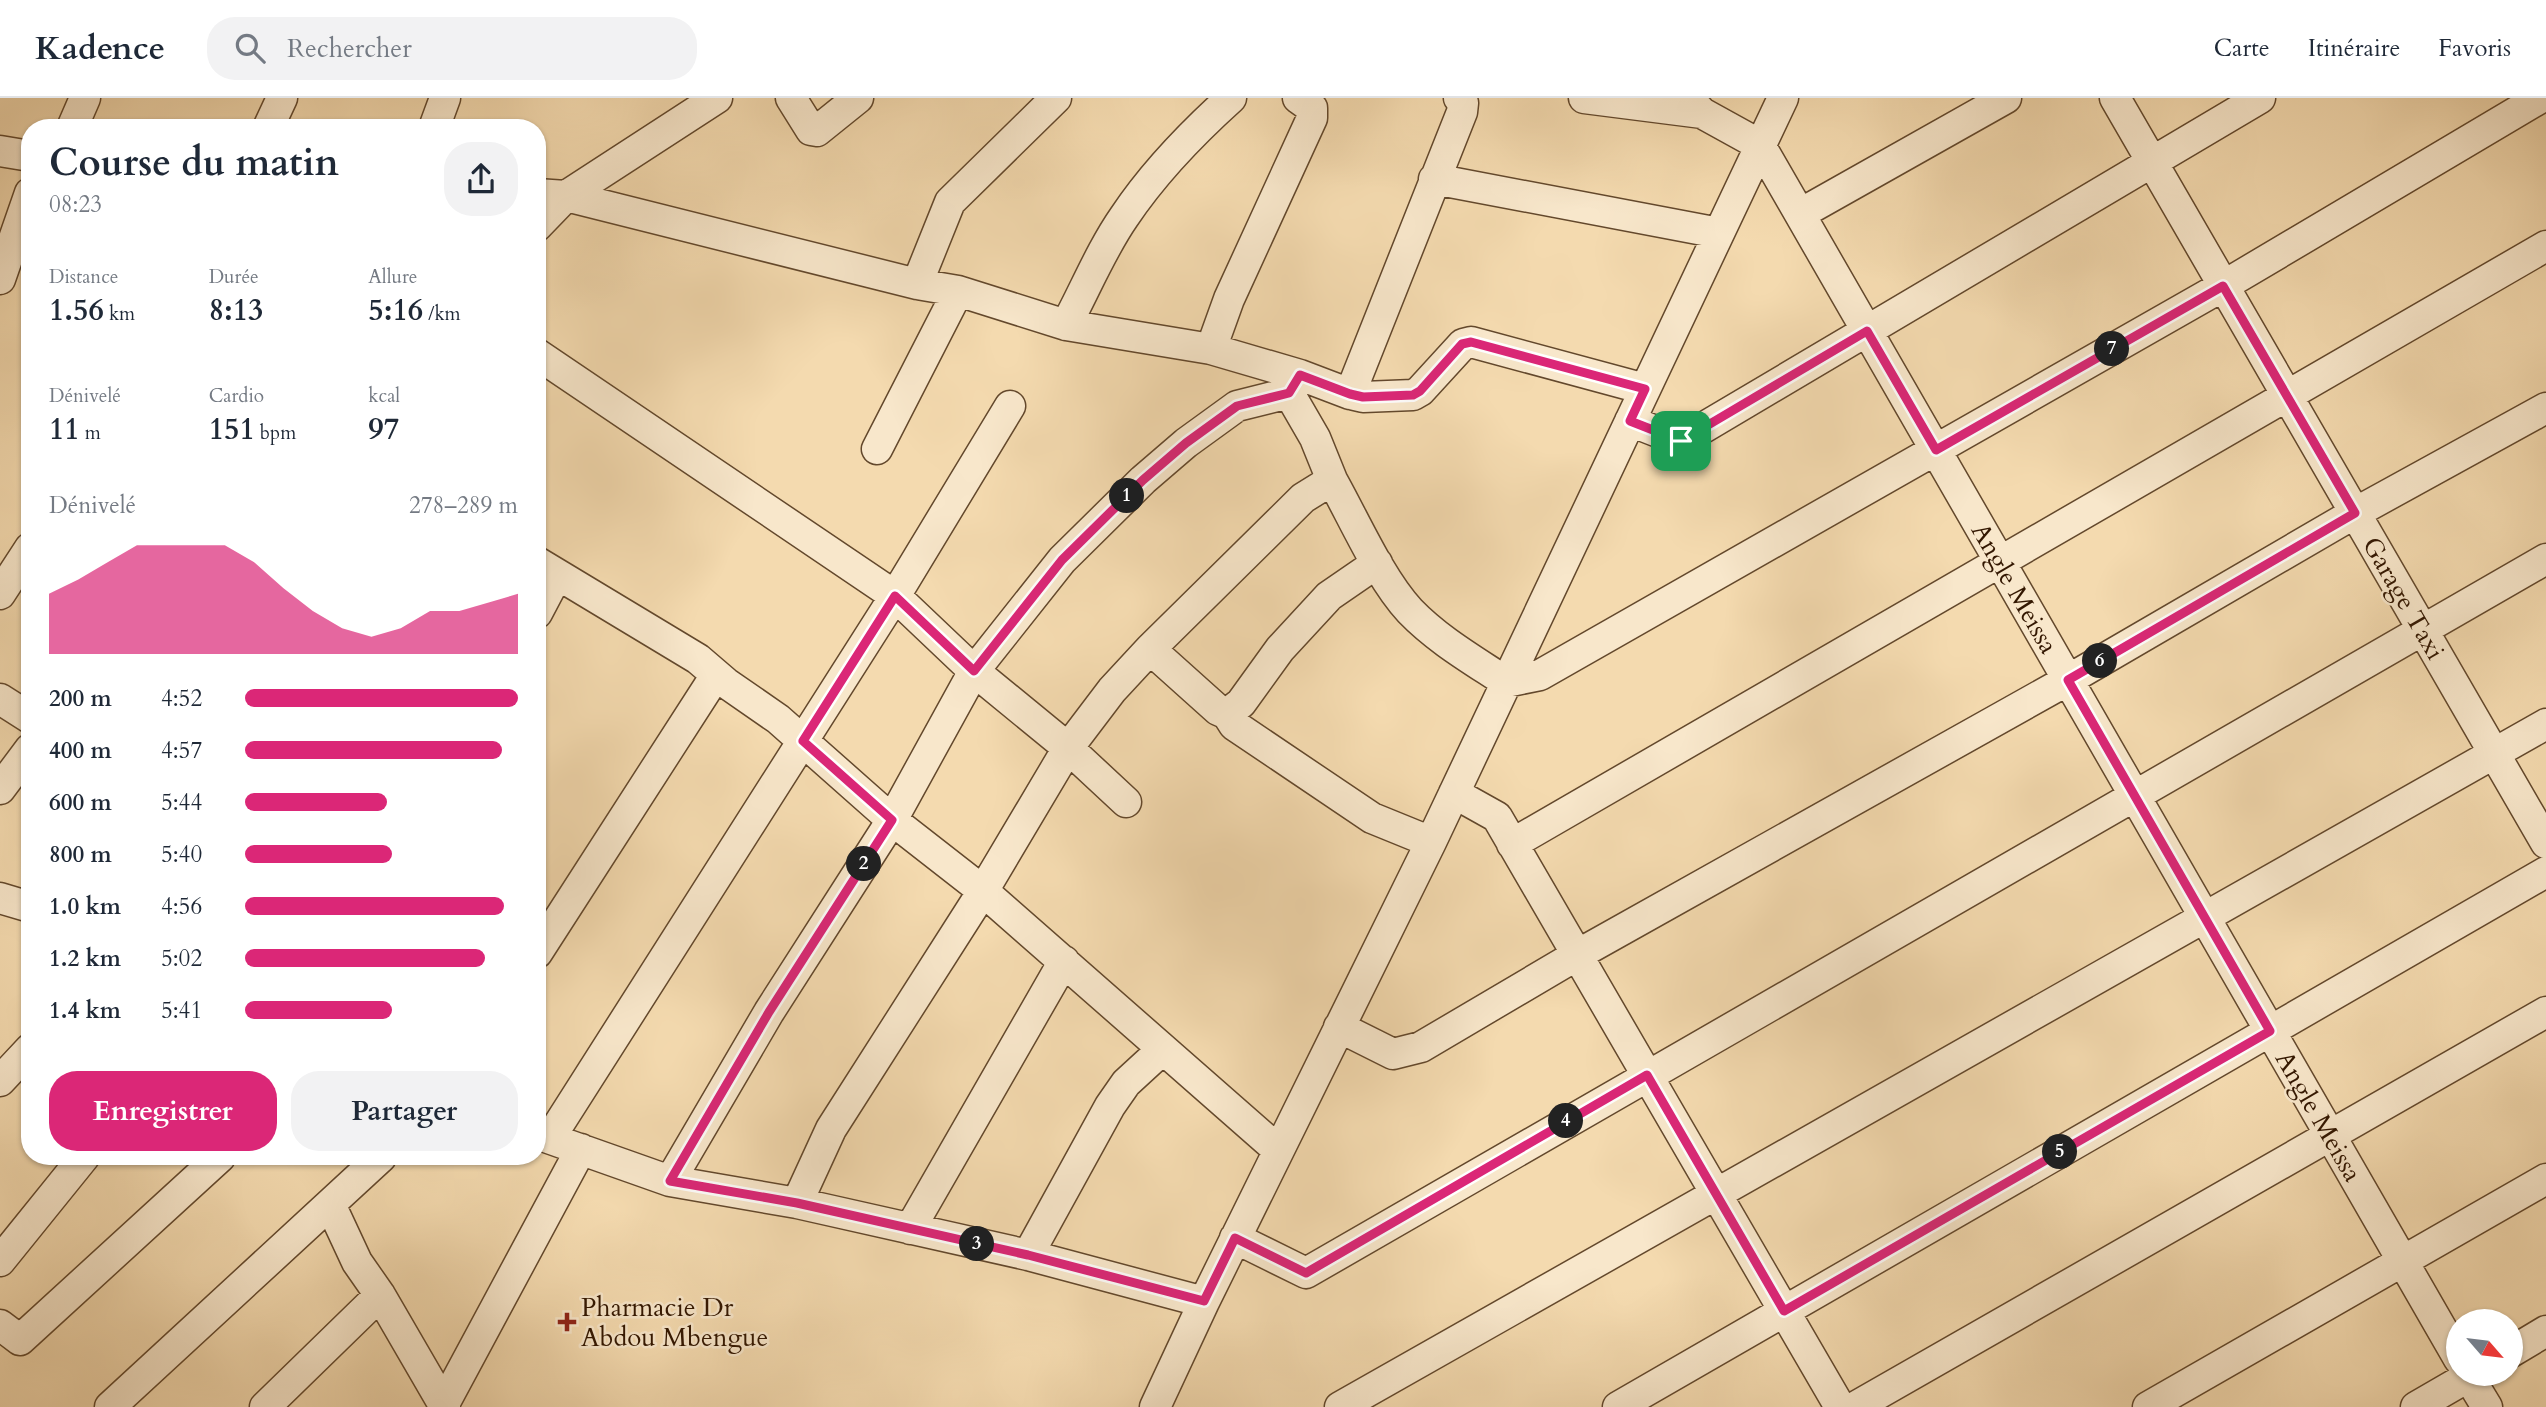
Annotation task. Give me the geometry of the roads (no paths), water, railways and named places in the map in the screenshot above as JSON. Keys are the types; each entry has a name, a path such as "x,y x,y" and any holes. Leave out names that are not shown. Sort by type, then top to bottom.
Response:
{"street":[{"path":"76,119 85,98"},
{"path":"272,119 282,98"},
{"path":"438,119 444,98"},
{"path":"552,195 717,98"},
{"path":"791,98 806,124 811,130 817,131 858,98"},
{"path":"917,284 950,202 1056,98"},
{"path":"1066,325 1122,219 1145,186 1193,131 1231,98"},
{"path":"1211,349 1229,299 1312,118 1312,108 1298,98"},
{"path":"1350,394 1462,112 1463,103 1459,98"},
{"path":"1584,98 1695,106 1760,145"},
{"path":"1155,1407 1204,1301 1431,842 1783,98"},
{"path":"1800,214 2006,98"},
{"name":"Garage Taxi","path":"2115,98 2546,843"},
{"path":"1630,421 1681,441 2260,98"},
{"path":"1295,384 1332,480 1377,563 1409,609 1464,655 1506,682 1541,675 2223,286 2540,98"},
{"name":"Angle Meissa","path":"1760,145 2446,1335"},
{"path":"0,151 21,154"},
{"path":"1434,179 1718,233"},
{"path":"552,195 917,284 958,291 1066,325 1211,349 1295,384 1363,397 1413,395 1420,391 1462,344 1471,342 1645,389"},
{"path":"0,279 21,219"},
{"path":"1512,844 2546,246"},
{"path":"877,449 958,291"},
{"path":"546,360 895,596 974,671 1068,748 1126,802"},
{"path":"670,1181 769,1012 892,820 974,671 1062,560 1143,480 1186,443 1237,406 1295,384"},
{"path":"546,1133 803,741 1010,406"},
{"path":"1339,1027 1393,1054 1421,1047 1577,956 2068,680 2355,513 2546,408"},
{"path":"797,1203 831,1129 983,891 1068,748 1112,690 1150,649 1303,498 1332,480"},
{"path":"1235,1238 1306,1273 2546,559"},
{"path":"0,594 21,562"},
{"path":"1227,715 1241,703 1280,649 1329,596 1377,563"},
{"path":"547,568 698,659 778,719 892,820 983,891 1278,1150"},
{"path":"1150,649 1234,724 1372,818 1431,842"},
{"path":"546,939 716,675"},
{"path":"0,699 21,712"},
{"path":"1340,1407 2546,723"},
{"path":"0,789 21,761"},
{"path":"1454,793 1497,817 1840,1407"},
{"path":"1618,1407 2546,872"},
{"path":"0,898 21,904"},
{"path":"910,1229 1064,961"},
{"path":"1855,1407 2546,1012"},
{"path":"1028,1255 1110,1106 1126,1083 1163,1049"},
{"path":"0,1081 21,1059"},
{"path":"546,1137 670,1181 797,1203 1028,1255 1204,1301"},
{"path":"444,1406 580,1149"},
{"path":"0,1261 78,1165"},
{"path":"0,1325 20,1340 211,1165"},
{"path":"110,1407 372,1165"},
{"path":"2148,1407 2546,1179"},
{"path":"330,1204 357,1262 380,1295 444,1406"},
{"path":"265,1407 380,1295"},
{"path":"2524,1344 2546,1331"},
{"path":"2416,1407 2446,1386"},
{"name":"Angle Meissa","path":"2475,1386 2487,1407"}],"place":[{"name":"Pharmacie Dr Abdou Mbengue","path":"567,1322"}]}
